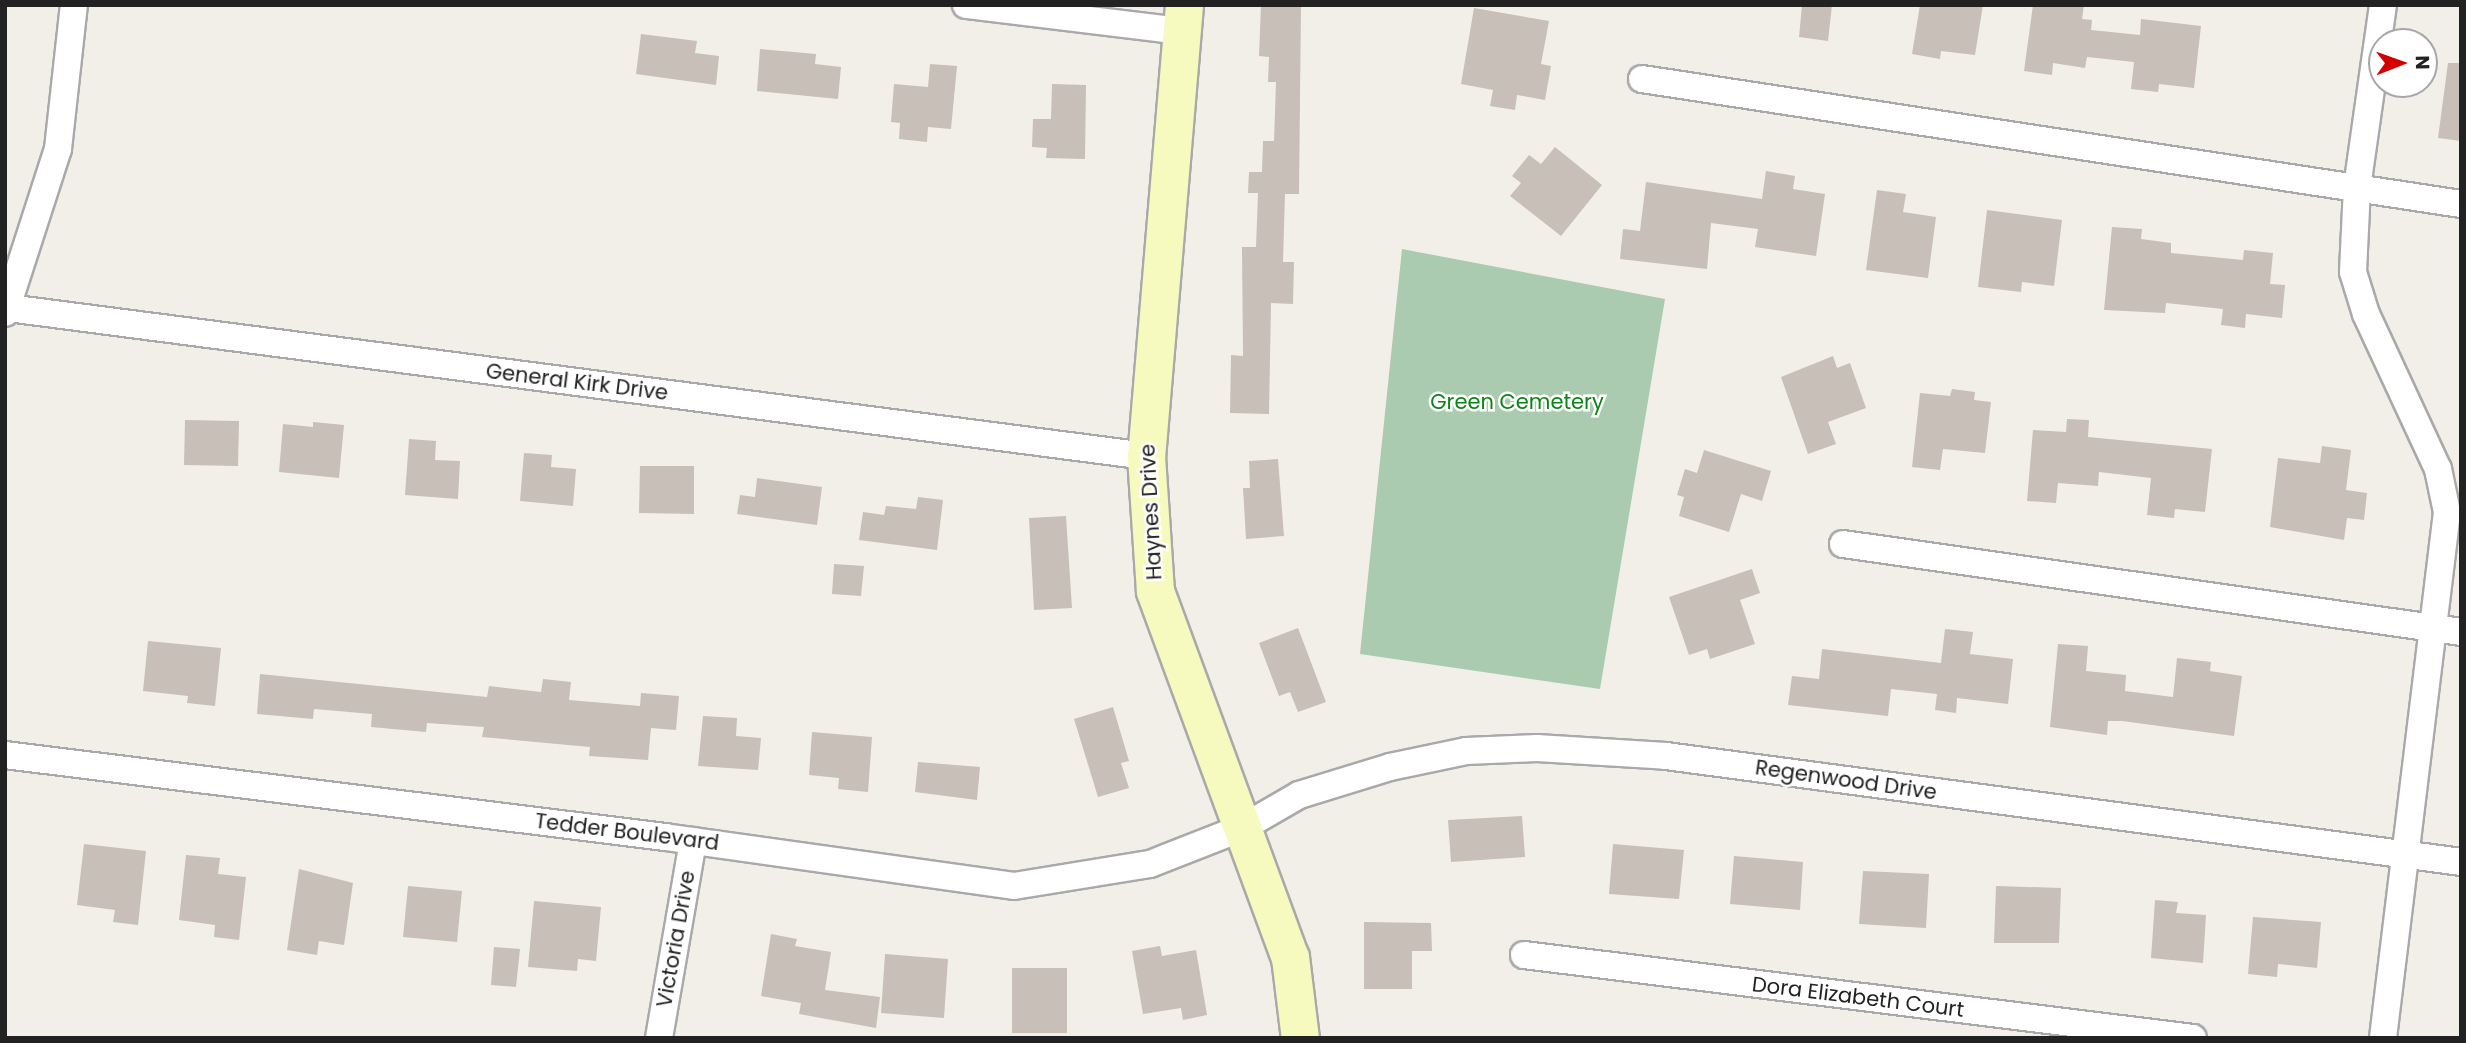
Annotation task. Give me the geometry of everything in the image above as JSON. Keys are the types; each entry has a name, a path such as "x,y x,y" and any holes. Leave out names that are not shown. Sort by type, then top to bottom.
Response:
{"street":[{"path":"7,310 58,149 74,5"},
{"path":"966,5 1182,18"},
{"path":"2382,5 2357,187 2353,272 2366,314 2438,469 2447,512 2408,856 2383,1038"},
{"name":"Haynes Drive","path":"1182,18 1146,456 1155,591 1290,957 1300,1038"},
{"path":"1642,79 2461,204"},
{"name":"General Kirk Drive","path":"7,310 1146,456"},
{"path":"1843,544 2461,632"},
{"name":"Regenwood Drive","path":"1242,828 1299,795 1390,767 1466,751 1537,748 1666,756 2461,862"},
{"name":"Tedder Boulevard","path":"5,755 693,841 1014,886 1150,864 1242,828"},
{"name":"Victoria Drive","path":"659,1038 693,841"},
{"name":"Dora Elizabeth Court","path":"1524,955 2193,1038"}],"green space":[{"name":"Green Cemetery","path":"1402,249 1665,299 1600,689 1360,654"}],"building":[{"path":"1261,5 1301,5 1299,194 1285,194 1283,262 1294,262 1293,304 1271,303 1269,414 1230,413 1231,355 1243,356 1242,247 1256,247 1258,193 1248,193 1249,172 1262,172 1263,141 1274,141 1276,82 1268,82 1269,57 1259,56"},
{"path":"1802,5 1832,5 1828,41 1799,37"},
{"path":"1920,5 1983,5 1975,55 1941,51 1940,59 1912,54"},
{"path":"2033,5 2084,5 2082,19 2092,20 2091,30 2140,35 2141,19 2201,26 2194,88 2159,84 2158,92 2131,89 2134,62 2087,57 2085,68 2053,63 2052,75 2024,71"},
{"path":"1474,8 1549,21 1541,64 1551,66 1545,100 1517,95 1515,110 1490,106 1493,90 1461,84"},
{"path":"641,34 697,41 695,53 719,56 716,85 636,74"},
{"path":"760,49 816,54 815,64 841,67 838,99 757,91"},
{"path":"2448,63 2461,63 2461,141 2438,138"},
{"path":"930,64 957,66 951,129 928,127 927,142 899,139 900,123 891,122 894,84 928,87"},
{"path":"1052,84 1086,85 1085,159 1046,158 1047,148 1032,147 1033,119 1051,119"},
{"path":"1555,147 1602,185 1561,236 1510,196 1521,183 1512,176 1529,155 1541,164"},
{"path":"1766,171 1795,176 1793,189 1825,194 1816,256 1755,247 1758,229 1711,223 1707,269 1620,259 1623,229 1640,231 1646,182 1762,199"},
{"path":"1877,190 1906,194 1903,212 1936,217 1928,278 1866,270"},
{"path":"1987,210 2062,220 2054,286 2022,282 2021,292 1978,287"},
{"path":"2112,227 2142,229 2141,239 2171,243 2171,253 2243,260 2244,250 2273,253 2270,284 2285,285 2282,318 2246,314 2245,328 2221,325 2223,309 2166,303 2165,313 2104,310"},
{"path":"1833,356 1837,368 1850,363 1866,408 1828,422 1836,444 1808,454 1781,377"},
{"path":"1952,389 1975,392 1974,400 1991,402 1985,453 1943,449 1940,470 1912,467 1920,393 1950,396"},
{"path":"2067,419 2089,420 2088,437 2212,449 2205,512 2175,509 2174,518 2147,515 2151,478 2099,472 2098,486 2058,483 2056,503 2027,501 2033,430 2066,432"},
{"path":"185,420 239,421 238,466 184,465"},
{"path":"313,422 344,425 339,478 279,472 283,424 313,427"},
{"path":"409,439 436,441 435,460 460,461 458,499 405,495"},
{"path":"2322,446 2351,450 2346,490 2367,493 2364,520 2347,518 2344,540 2270,527 2278,458 2320,463"},
{"path":"1704,450 1771,471 1762,501 1741,494 1729,532 1679,516 1684,497 1677,495 1685,469 1697,473"},
{"path":"524,453 552,455 551,467 576,469 573,506 520,501"},
{"path":"1278,459 1284,536 1246,539 1243,488 1250,488 1249,461"},
{"path":"640,466 694,466 694,514 639,513"},
{"path":"757,478 822,487 817,525 737,514 740,495 755,497"},
{"path":"918,497 943,500 937,550 859,540 863,512 884,515 886,506 916,509"},
{"path":"1066,516 1072,608 1034,610 1029,518"},
{"path":"834,564 864,566 861,596 832,594"},
{"path":"1752,569 1760,593 1740,600 1755,644 1710,659 1707,649 1689,655 1669,597"},
{"path":"1298,628 1326,702 1298,712 1290,692 1279,696 1259,643"},
{"path":"1945,629 1973,632 1970,654 2013,659 2008,704 1957,698 1956,713 1935,710 1937,694 1891,689 1888,716 1788,705 1792,676 1819,679 1822,649 1941,663"},
{"path":"148,641 221,648 215,706 187,703 188,696 143,691"},
{"path":"2058,644 2088,646 2086,671 2126,675 2125,691 2173,697 2177,658 2211,662 2210,671 2242,676 2234,736 2122,721 2108,721 2107,735 2050,727"},
{"path":"260,674 487,697 489,686 541,692 543,679 571,682 569,700 640,706 641,693 679,696 676,730 651,728 648,760 589,756 590,747 482,737 484,727 427,723 426,732 371,727 372,714 314,709 313,719 257,714"},
{"path":"1113,707 1129,761 1121,763 1129,788 1098,797 1074,719"},
{"path":"703,716 737,718 736,736 761,738 758,770 698,766"},
{"path":"812,732 872,737 868,792 838,789 839,778 809,775"},
{"path":"918,762 980,767 977,800 915,792"},
{"path":"1522,816 1525,857 1451,862 1448,820"},
{"path":"84,844 146,851 138,925 113,922 115,910 77,905"},
{"path":"1613,844 1684,850 1679,899 1609,894"},
{"path":"186,855 220,858 218,874 246,877 239,940 214,937 215,925 179,920"},
{"path":"1734,856 1803,862 1800,910 1730,904"},
{"path":"299,869 353,883 344,945 319,941 317,955 287,950"},
{"path":"1863,871 1929,874 1926,928 1859,924"},
{"path":"408,886 462,891 457,942 403,937"},
{"path":"1996,886 2061,888 2059,943 1994,943"},
{"path":"2155,900 2178,902 2176,913 2206,915 2203,963 2151,958"},
{"path":"534,901 601,907 596,961 578,959 577,971 528,967"},
{"path":"2253,917 2321,922 2317,968 2278,964 2277,977 2248,974"},
{"path":"1364,922 1431,923 1432,951 1412,951 1412,989 1364,989"},
{"path":"771,934 797,939 795,946 831,952 825,990 880,997 876,1028 799,1014 801,1003 761,996"},
{"path":"1160,946 1162,956 1196,950 1207,1015 1183,1020 1181,1008 1143,1014 1132,951"},
{"path":"494,947 520,949 516,987 491,985"},
{"path":"885,954 948,959 944,1018 881,1013"},
{"path":"1012,968 1067,968 1067,1033 1012,1033"}]}
